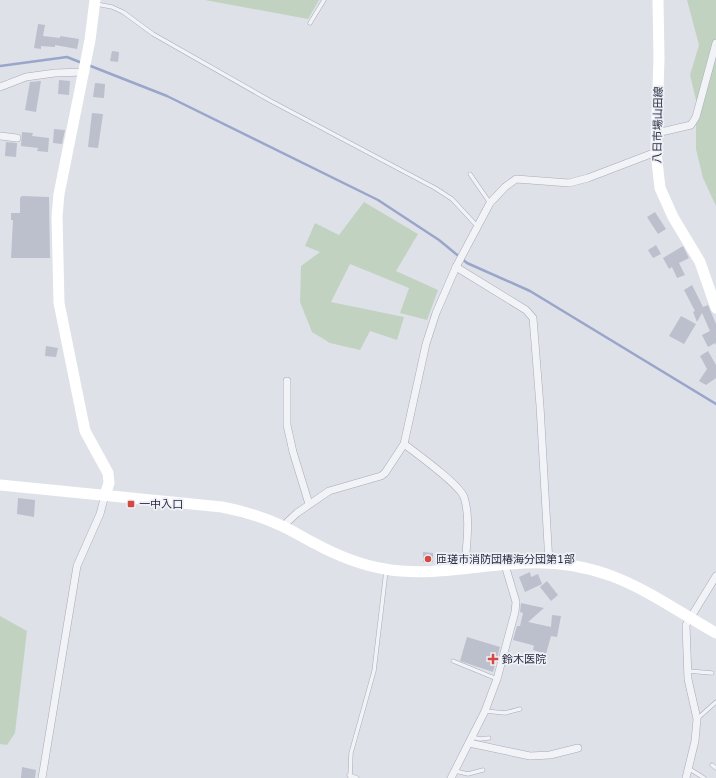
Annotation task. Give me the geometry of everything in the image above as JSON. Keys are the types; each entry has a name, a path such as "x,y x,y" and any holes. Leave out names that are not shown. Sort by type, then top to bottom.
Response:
{"street":[{"name":"八日市場山田線","path":"658,0 660,31 656,152 660,188 664,198 700,262 716,308"},
{"path":"42,778 77,566 100,514 109,483 108,473 85,431 59,302 58,202 84,72 95,2"},
{"path":"657,133 691,125 696,117 716,43"},
{"path":"0,87 26,77 55,73 84,72"},
{"path":"0,136 17,138"},
{"path":"283,526 309,504 330,491 381,476 385,473 404,444 426,344 436,313 456,267 490,203 505,187 516,179 569,183 588,178 656,152"},
{"path":"456,267 526,310 533,318 540,406 549,563"},
{"path":"288,381 287,425 293,452 309,504"},
{"path":"404,444 448,479 464,496 468,517 465,568"},
{"path":"0,485 222,507 247,512 283,526 316,544 345,557 386,570 412,571 549,563 572,564 621,578 716,634"},
{"path":"451,778 485,711 497,679 516,602 505,565"},
{"path":"686,778 697,719 688,671 686,625 716,576"},
{"path":"470,740 530,756 550,755 578,748"}],"lane":[{"path":"310,23 324,0"},
{"path":"95,2 123,12 153,34 269,100 435,188 452,199 478,226"},
{"path":"470,174 490,203"},
{"path":"357,778 350,776 351,753 374,671 386,570"},
{"path":"453,661 497,679"},
{"path":"688,671 712,673"},
{"path":"697,719 716,702"},
{"path":"485,711 505,713 520,709"},
{"path":"470,740 489,738"},
{"path":"712,765 716,768"},
{"path":"688,768 704,778"},
{"path":"454,770 468,774 483,770"}],"green space":[{"path":"205,0 319,0 308,19"},
{"path":"687,0 716,0 716,206 703,178 696,149 696,100 690,75 699,45"},
{"path":"364,202 418,234 396,271 438,290 427,320 400,313 409,288 350,264 331,302 404,317 397,340 370,331 360,350 330,343 312,332 300,302 301,266 320,252 305,246 315,223 339,235"},
{"path":"0,616 27,631 15,733 7,745 0,744"}],"building":[{"path":"38,24 45,25 43,36 60,38 60,36 79,39 77,49 55,45 55,47 41,46 41,49 34,48"},
{"path":"112,51 119,52 118,62 110,61"},
{"path":"59,80 70,81 69,95 58,94"},
{"path":"41,81 36,112 25,110 30,82"},
{"path":"95,83 105,84 104,98 93,97"},
{"path":"92,113 103,114 98,148 88,147"},
{"path":"54,129 65,130 62,144 53,143"},
{"path":"22,132 33,133 32,136 49,138 48,152 37,151 38,148 21,146"},
{"path":"6,142 17,143 16,157 5,156"},
{"path":"22,196 49,197 50,258 11,258 13,220 11,220 11,213 20,213 20,198"},
{"path":"655,212 666,229 658,234 647,217"},
{"path":"656,245 661,254 653,258 648,250"},
{"path":"683,246 689,258 679,263 685,275 677,278 672,267 669,269 663,258"},
{"path":"692,285 703,307 708,305 716,324 716,345 715,343 708,347 702,335 710,331 702,313 697,322 693,312 695,311 684,290"},
{"path":"681,316 696,324 684,344 669,336"},
{"path":"46,346 58,348 56,357 45,356"},
{"path":"708,351 716,365 716,378 706,385 699,381 707,369 700,356"},
{"path":"18,498 35,500 34,517 17,514"},
{"path":"423,552 433,553 433,562 423,562"},
{"path":"530,572 531,577 538,574 542,584 525,592 519,577"},
{"path":"547,581 558,595 551,601 540,587"},
{"path":"521,603 544,608 528,622 551,627 552,615 561,616 557,637 551,636 546,654 533,650 534,646 532,645 513,640 517,626 520,626 523,613 520,612"},
{"path":"467,637 500,647 493,672 460,661"},
{"path":"22,767 36,770 35,778 21,778"}],"waterway":[{"path":"0,66 67,57 82,63"},
{"path":"88,65 167,96 378,200 439,240 467,263 530,291 716,404"}],"place":[{"name":"一中入口","path":"131,504"},
{"name":"匝瑳市消防団椿海分団第1部","path":"428,559"},
{"name":"鈴木医院","path":"493,659"}]}
